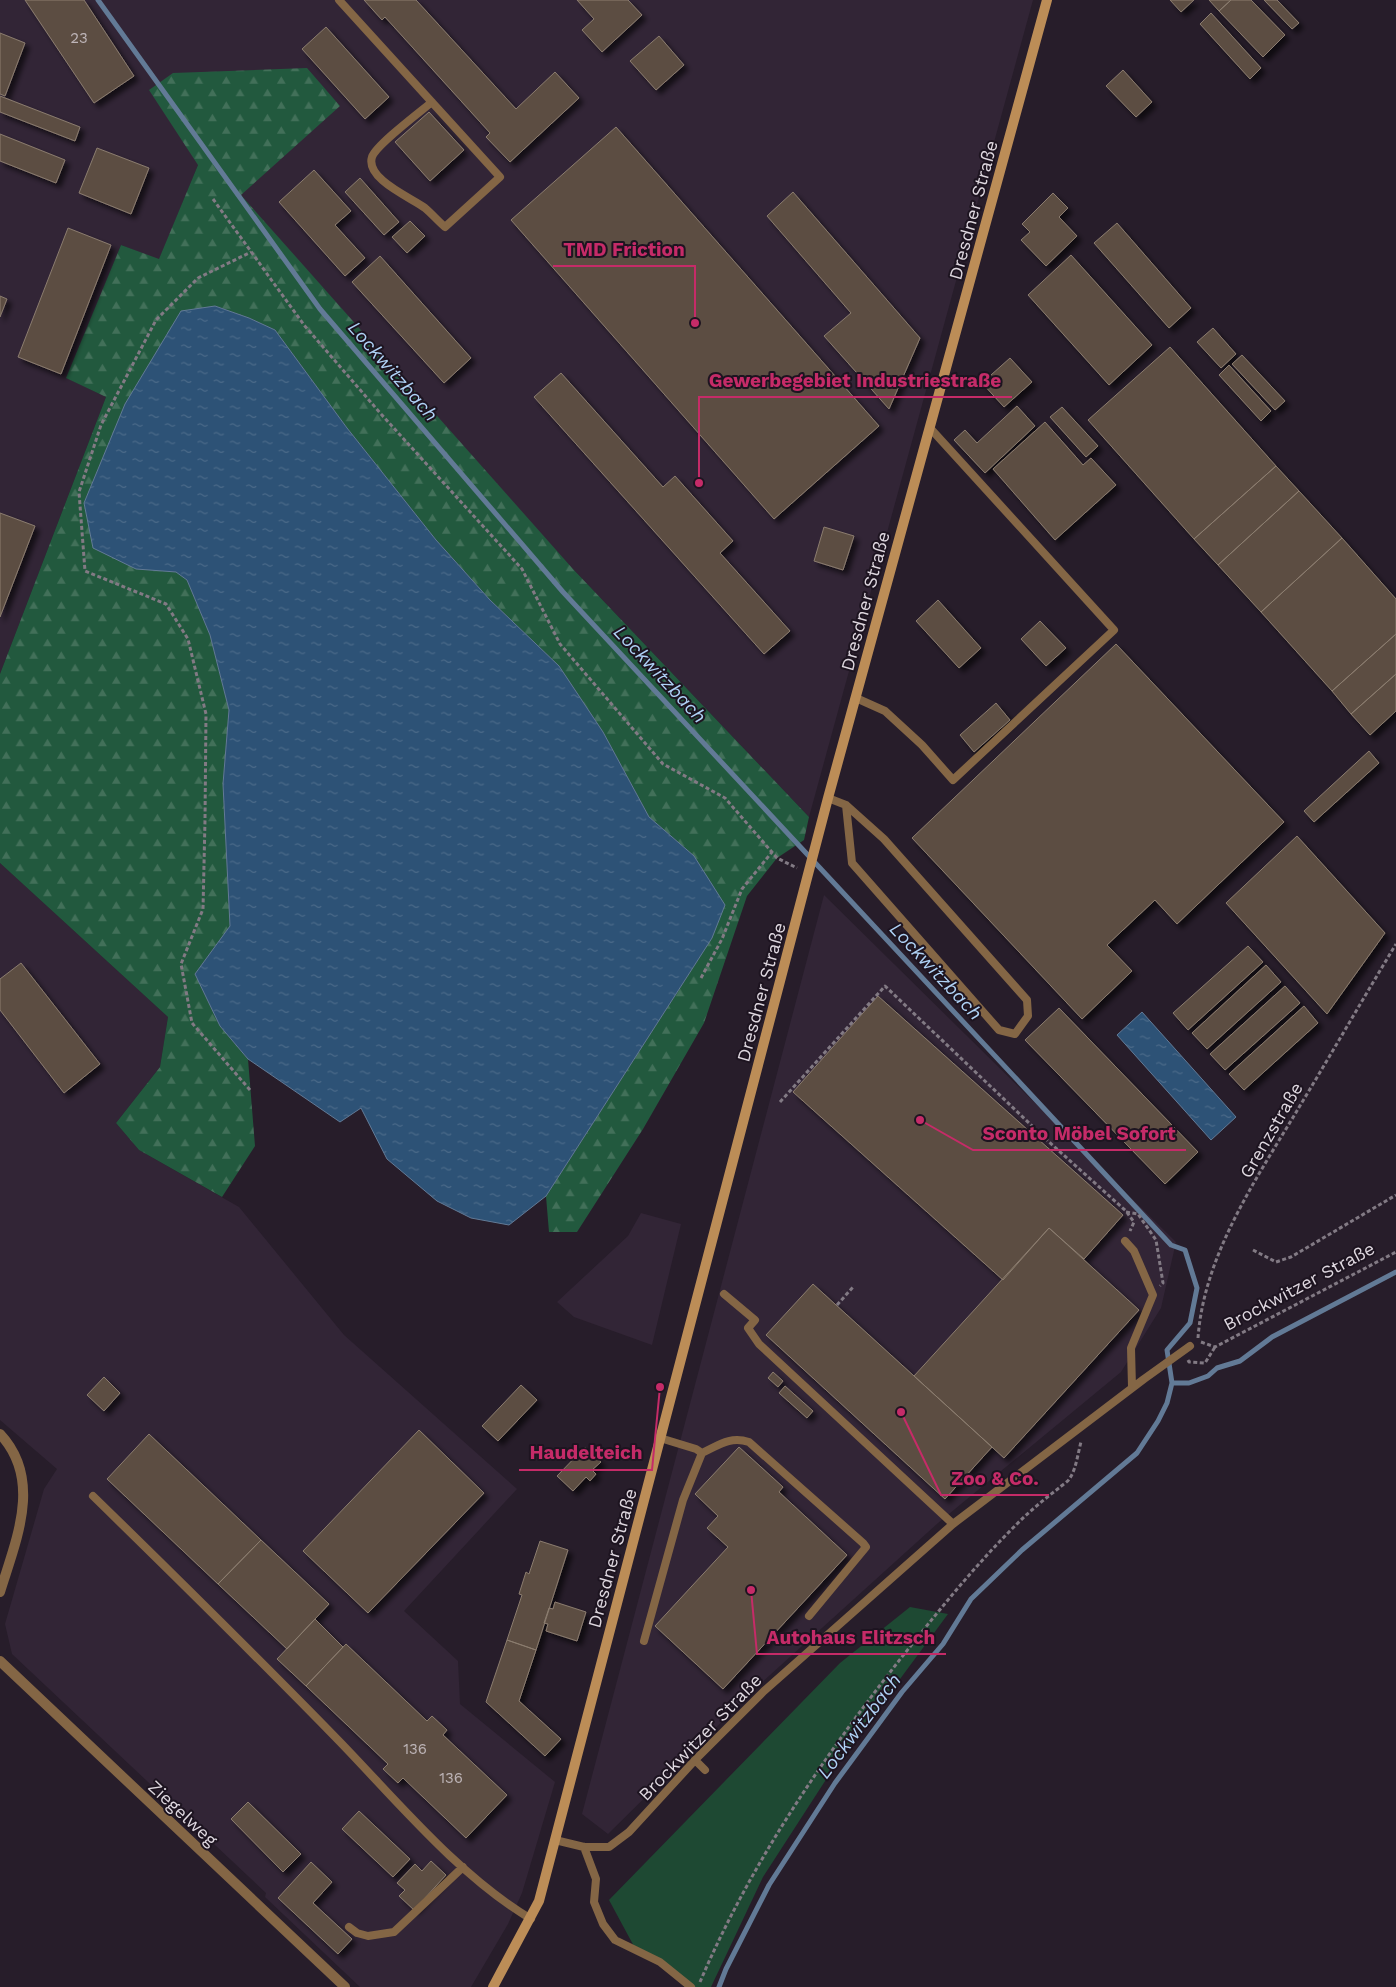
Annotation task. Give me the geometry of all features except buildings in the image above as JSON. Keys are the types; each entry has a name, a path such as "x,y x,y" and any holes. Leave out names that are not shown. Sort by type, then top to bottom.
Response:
{"main road":[{"name":"Dresdner Straße","path":"494,1987 539,1901 828,798 1047,0"}],"street":[{"path":"0,1434 12,1447 22,1474 24,1500 19,1528 0,1592"},
{"name":"Ziegelweg","path":"0,1661 345,1987"}],"lane":[{"path":"339,0 432,102 500,177 445,227 425,208 389,187 374,170 371,163 373,156 382,146 432,102"},
{"path":"856,698 885,711 922,744 953,780 1114,630 930,428"},
{"path":"828,798 846,805 884,839 1027,1000 1028,1016 1015,1034 999,1030 852,863 846,805"},
{"path":"1125,1241 1134,1250 1153,1295 1131,1348 1132,1387"},
{"path":"724,1294 755,1320 748,1328 759,1344 953,1524"},
{"name":"Brockwitzer Straße","path":"555,1840 584,1847 608,1848 629,1832 695,1760 764,1691 953,1524 1186,1348"},
{"path":"660,1438 696,1449 702,1453"},
{"path":"644,1641 683,1500 702,1453 729,1440 739,1439 749,1442 866,1547 809,1616"},
{"path":"93,1496 235,1635 463,1867 509,1906 531,1919"},
{"path":"695,1760 705,1770"},
{"path":"584,1847 596,1879 594,1902 603,1924 615,1940 660,1962 691,1987"},
{"path":"349,1927 357,1933 368,1936 394,1932 463,1867"}],"path":[{"path":"212,199 304,325 381,414 522,569 560,644 663,764 725,798 777,858 799,869 807,882"},
{"path":"250,1090 192,1023 181,964 203,909 205,820 206,714 188,639 166,604 85,571 79,492 101,425 156,320 198,278 251,252"},
{"path":"700,978 722,939 742,889 772,852"},
{"name":"Grenzstraße","path":"1198,1341 1199,1316 1214,1265 1238,1213 1396,944"},
{"path":"780,1102 885,986 1048,1142 1126,1212 1134,1222"},
{"path":"1253,1250 1276,1262 1291,1257 1396,1195"},
{"path":"1126,1212 1138,1214 1156,1240 1163,1283 1153,1295"},
{"name":"Brockwitzer Straße","path":"1186,1348 1189,1362 1205,1363 1215,1347 1396,1252"},
{"path":"837,1305 853,1287"},
{"name":"Brockwitzer Straße","path":"1198,1341 1215,1347"},
{"path":"698,1987 719,1936 750,1879 785,1820 847,1729 938,1612 985,1557 1034,1508 1070,1478 1081,1442"}],"shaded area":[{"path":"0,0 1033,0 809,817 573,569 198,165 159,260 121,245 67,378 106,397 0,674"},
{"path":"0,863 168,1017 160,1067 116,1123 139,1150 239,1207 344,1335 517,1489 404,1611 458,1661 460,1704 555,1782 522,1893 508,1924 471,1987 360,1987 265,1897 266,1893 12,1654 5,1624 44,1489 57,1469 0,1420"},
{"path":"824,895 1176,1242 1161,1308 1121,1372 938,1523 759,1685 608,1834 582,1814"},
{"path":"641,1213 681,1224 652,1345 574,1317 557,1302 628,1236"}],"green space":[{"path":"307,68 340,106 241,195 573,569 809,817 804,840 777,858 747,896 704,1023 643,1129 577,1232 549,1232 546,1196 712,938 694,856 649,817 603,732 559,666 490,600 436,540 347,428 275,330 215,306 105,454 84,503 136,568 177,572 187,580 210,635 229,710 223,784 230,926 195,974 220,1026 248,1059 255,1146 222,1197 139,1150 116,1123 160,1067 168,1017 0,863 0,674 106,397 66,378 121,245 159,259 198,165 149,90 173,73"},
{"path":"910,1607 948,1614 827,1778 763,1877 711,1987 691,1987 660,1962 636,1950 609,1900 840,1663"}],"water":[{"path":"215,306 275,330 347,428 436,540 490,600 559,666 603,732 649,817 694,856 725,905 712,938 546,1196 509,1225 471,1218 437,1201 387,1159 361,1108 340,1122 248,1059 220,1026 195,974 230,926 223,784 229,710 210,635 187,580 176,572 136,569 93,548 84,503 125,404 181,311"},
{"path":"1142,1012 1236,1117 1211,1140 1117,1035"}],"waterway":[{"name":"Lockwitzbach","path":"98,0 320,309 563,592 1171,1245 1185,1250 1197,1288 1190,1323 1167,1350 1172,1383 1167,1403 1158,1421 1137,1453 1022,1550 971,1599 943,1644 902,1692 835,1783 769,1885 726,1969 719,1987"},
{"path":"1172,1383 1189,1383 1208,1376 1217,1368 1240,1361 1272,1337 1396,1272"}],"place":[{"name":"TMD Friction","path":"695,323"},
{"name":"Gewerbegebiet Industriestraße","path":"699,483"},
{"name":"Sconto Möbel Sofort","path":"920,1120"},
{"name":"Haudelteich","path":"660,1387"},
{"name":"Zoo & Co.","path":"901,1412"},
{"name":"Autohaus Elitzsch","path":"751,1590"}]}
